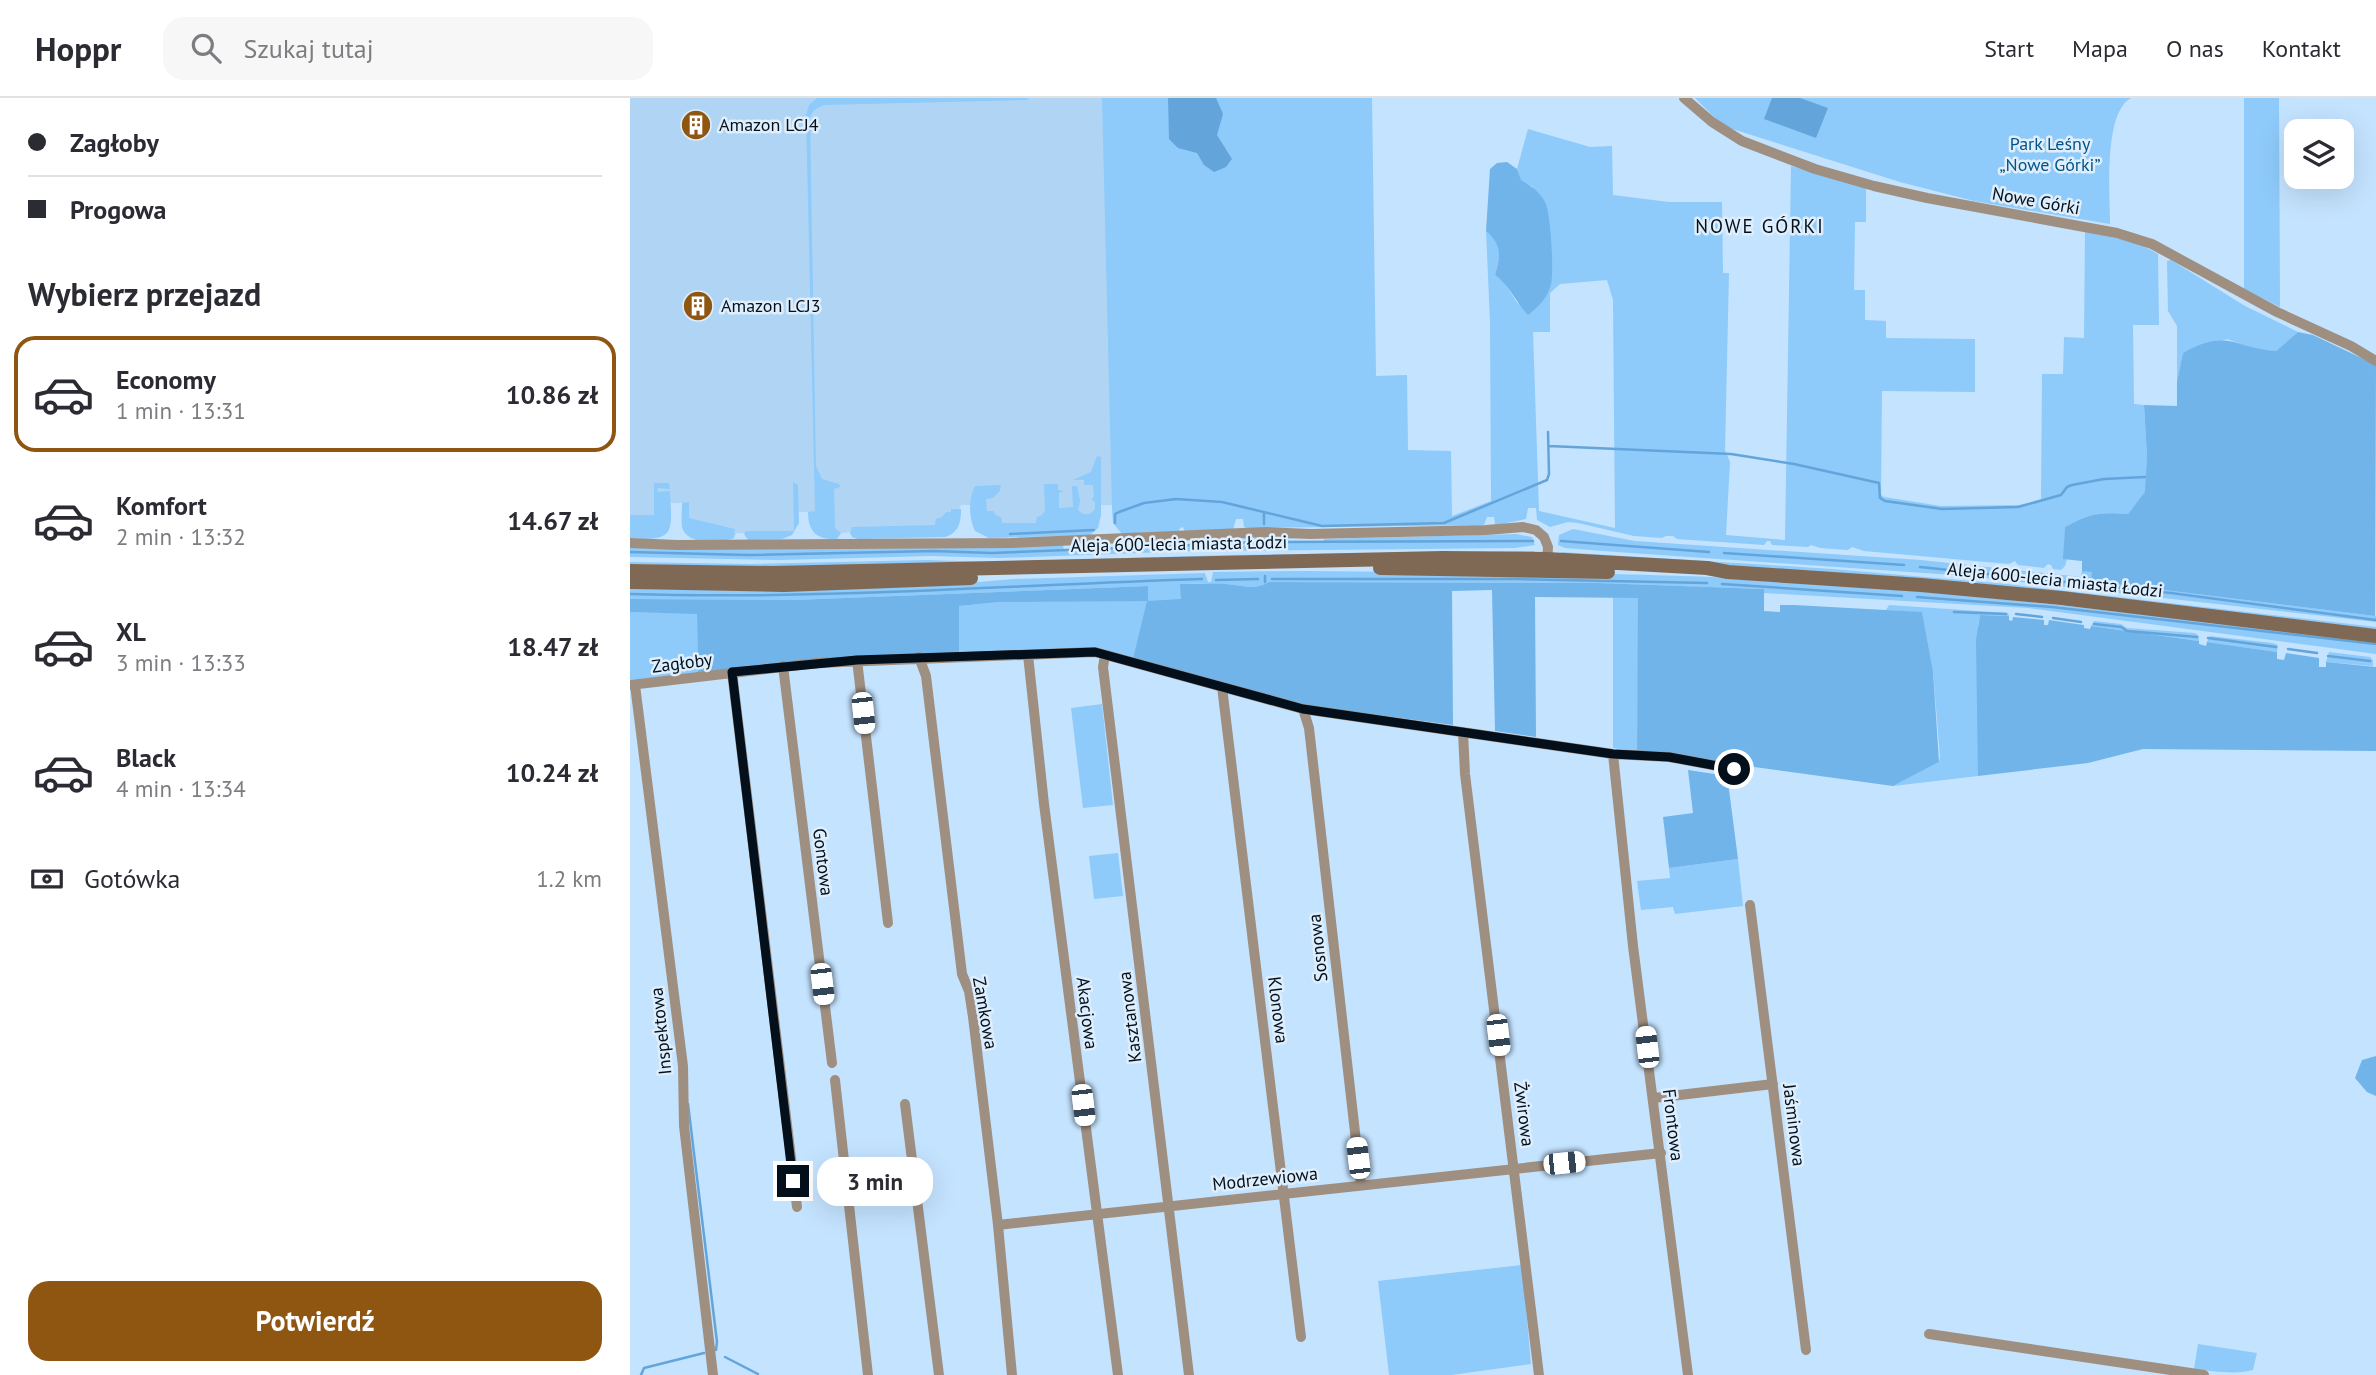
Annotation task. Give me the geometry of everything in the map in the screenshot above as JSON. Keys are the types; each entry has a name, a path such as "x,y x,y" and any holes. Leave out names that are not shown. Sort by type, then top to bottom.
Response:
{"main road":[{"name":"Aleja 600-lecia miasta Łodzi","path":"630,571 772,573 1443,558 1547,565"},
{"name":"Aleja 600-lecia miasta Łodzi","path":"630,582 784,585 1313,567 1547,565 1707,568 1728,572 2049,597 2376,636"}],"street":[{"name":"Nowe Górki","path":"1684,98 1712,122 1736,137 1815,169 1927,198 2130,236 2162,249 2277,312 2376,360"},
{"path":"630,543 691,545 1031,542 1266,532 1323,534 1523,527 1536,530 1544,537 1547,544 1547,565"},
{"name":"Zagłoby","path":"632,685 783,666 857,660 1087,652 1303,709 1613,754 1669,757 1734,769"},
{"name":"Akacjowa","path":"1028,655 1044,804 1118,1375"},
{"name":"Kasztanowa","path":"1105,655 1103,667 1189,1375"},
{"name":"Zamkowa","path":"919,657 926,676 962,974 973,1017 998,1225 1012,1375"},
{"path":"857,660 888,923"},
{"name":"Gontowa","path":"783,666 832,1063"},
{"path":"732,672 797,1207"},
{"name":"Inspektowa","path":"632,685 683,1066 684,1126 713,1375"},
{"name":"Klonowa","path":"1222,687 1301,1338"},
{"name":"Sosnowa","path":"1303,709 1309,728 1361,1185"},
{"name":"Żwirowa","path":"1463,732 1465,774 1539,1375"},
{"name":"Frontowa","path":"1613,754 1633,946 1688,1375"},
{"name":"Jaśminowa","path":"1750,905 1806,1350"},
{"path":"835,1080 868,1375"},
{"path":"1654,1098 1773,1084"},
{"path":"905,1104 939,1375"},
{"name":"Modrzewiowa","path":"998,1225 1661,1153"},
{"path":"1929,1335 2204,1375"}],"shaded area":[{"path":"630,98 1108,98 1117,505 1098,505 1097,526 996,537 970,505 961,505 952,525 840,533 815,512 798,512 792,534 737,533 733,538 683,527 683,503 670,503 630,536"},
{"path":"1168,98 1216,98 1223,114 1217,135 1232,159 1226,167 1214,172 1204,165 1197,153 1178,148 1169,139"},
{"path":"1772,98 1800,98 1828,108 1816,138 1764,119"},
{"path":"1507,162 1517,169 1521,180 1540,195 1549,217 1551,284 1542,302 1528,315 1495,275 1499,251 1486,231 1490,169 1497,163"},
{"path":"2298,332 2313,335 2376,365 2375,616 2091,581 2092,572 2082,571 2082,561 2063,559 2065,527 2095,514 2128,514 2145,492 2147,456 2144,405 2177,406 2177,381 2183,353 2210,342 2221,341 2276,351"},
{"path":"1269,582 1598,583 1764,589 1764,611 1780,612 1780,605 1794,605 1922,612 1933,671 1939,762 1893,786 1637,751 1638,598 1535,597 1536,737 1495,731 1492,590 1452,591 1453,725 1302,705 1133,659 1147,601 1000,602 959,606 959,653 828,659 698,673 697,614 630,612 630,599 794,600 1148,586 1148,601 1181,599 1180,584 1253,587"},
{"path":"1980,615 2009,616 2012,621 2013,617 2044,620 2044,625 2048,625 2049,620 2084,625 2084,628 2090,629 2091,626 2199,641 2199,644 2206,646 2207,642 2277,652 2277,659 2284,660 2286,653 2319,658 2319,667 2326,667 2326,662 2376,667 2376,751 2143,749 2088,763 1978,776 1976,640"},
{"path":"1688,770 1721,775 1728,782 1738,859 1669,868 1663,817 1693,813"},
{"path":"2376,1056 2376,1096 2367,1092 2355,1078 2362,1060"}],"green space":[{"path":"817,98 1029,98 824,105 814,110 810,117 816,466 822,479 839,484 840,487 834,489 835,528 841,533 837,539 824,538 815,533 810,525 808,512 815,511 806,115 809,105"},
{"path":"1102,98 1372,98 1376,376 1407,375 1408,450 1451,451 1452,516 1491,501 1490,322 1486,230 1499,251 1495,275 1503,281 1518,304 1533,187 1520,180 1517,169 1528,129 1590,147 1612,146 1613,195 1669,202 1722,202 1723,273 1729,273 1725,450 1730,462 1726,535 1785,540 1791,166 1866,188 1866,222 1855,222 1854,290 1865,290 1865,320 1886,321 1886,338 1975,339 1975,392 1882,391 1881,495 1884,497 1941,506 2020,505 2041,500 2042,374 2063,374 2064,337 2084,338 2085,231 2138,243 2158,254 2159,325 2133,325 2134,404 2144,405 2146,492 2128,514 2095,515 2065,527 2064,559 2067,559 2061,570 2053,569 2048,564 2044,568 2018,565 2015,561 2009,564 1864,551 1852,547 1848,550 1811,545 1772,545 1770,541 1764,545 1677,539 1673,536 1634,536 1568,522 1550,527 1537,520 1536,508 1528,508 1526,519 1497,525 1494,517 1487,517 1484,525 1247,528 1244,527 1243,519 1236,519 1233,530 1185,532 1183,527 1179,531 1122,534 1113,523","holes":["1607,280 1613,300 1615,528 1539,511 1533,332 1550,332 1550,293 1560,284"]},
{"name":"Park Leśny „Nowe Górki”","path":"1695,98 2131,98 2122,107 2112,137 2109,176 2110,224 1974,201 1900,182 1723,126"},
{"path":"2244,98 2279,98 2280,307 2244,289"},
{"path":"2171,260 2245,306 2298,332 2276,351 2257,350 2227,339 2183,353 2177,381 2177,326 2168,311 2167,261"},
{"path":"1097,456 1101,457 1101,515 1098,528 1090,535 989,538 975,531 970,509 975,486 1001,485 1000,491 993,498 986,499 987,511 993,511 1001,517 1002,523 1036,523 1037,517 1045,511 1044,484 1058,484 1058,490 1064,491 1059,493 1059,508 1073,507 1072,486 1077,486 1080,501 1078,510 1083,514 1090,514 1095,509 1095,502 1091,499 1094,497 1093,485 1084,485 1084,480 1073,480 1091,472"},
{"path":"793,482 798,485 799,523 792,535 782,539 748,540 744,534 746,531 794,531"},
{"path":"654,483 669,483 670,489 657,488 658,492 670,491 671,516 668,531 656,538 630,538 630,515 654,515"},
{"path":"689,502 689,518 735,529 734,538 705,542 685,533 682,527 682,503"},
{"path":"951,509 961,509 960,523 953,533 945,537 858,539 850,533 852,527 935,525 936,519 946,512 951,512"},
{"path":"1573,529 1635,541 1921,560 2081,577 2082,571 2092,571 2092,581 2376,616 2376,622 1968,576 1617,552 1565,548 1558,545 1559,535"},
{"path":"1516,534 1532,537 1535,545 1515,548 1209,551 1203,546 1208,540 1209,545 1258,543 1258,539 1223,540 1258,537 1302,539 1267,539 1271,543 1323,543 1324,539"},
{"path":"1193,541 1198,546 1193,551 1000,558 931,556 780,560 630,557 630,547 1063,545 1064,551 1192,546"},
{"path":"1535,551 767,567 630,564 927,560 991,562 1230,555"},
{"path":"1561,552 1832,569 2007,584 2376,629 1563,554"},
{"path":"1213,572 1643,575 1835,584 2067,606 2376,642 2376,654 2028,608 1764,593 1764,589 1598,583 1270,582 1254,587 1215,583 1181,584 1181,599 1133,659 1098,649 959,653 958,606 1000,602 1147,600 1148,586 794,600 630,599 630,589 787,591 931,586 1014,579 1205,573 1208,582 1211,582"},
{"path":"1613,597 1639,598 1637,751 1613,748"},
{"path":"1889,605 2008,613 2009,616 1980,615 1978,625 1978,776 1893,786 1939,762 1940,757 1933,671 1922,613 1886,610"},
{"path":"630,612 697,613 698,673 630,680"},
{"path":"2094,621 2121,624 2127,628 2195,633 2199,636 2199,641 2091,626"},
{"path":"2210,636 2273,643 2278,645 2277,652 2207,642"},
{"path":"2329,652 2370,657 2373,666 2326,662"},
{"path":"1102,704 1113,805 1083,808 1071,708"},
{"path":"1118,853 1123,896 1094,899 1089,856"},
{"path":"1738,859 1743,906 1675,914 1673,907 1641,910 1637,881 1670,878 1669,868"},
{"path":"1522,1265 1531,1364 1451,1375 1389,1375 1378,1281"},
{"path":"2198,1344 2257,1353 2253,1370 2232,1372 2194,1369"}],"waterway":[{"path":"1115,523 1115,514 1119,512 1144,503 1176,499 1222,502 1322,526 1444,523 1547,480 1548,432"},
{"path":"1549,446 1731,454 1794,464 1879,483 1880,498 1885,501 1942,509 2018,507 2061,495 2072,485 2104,479 2145,477"},
{"path":"1264,514 1264,524"},
{"path":"1010,534 1094,530"},
{"path":"1264,539 1265,547"},
{"path":"1270,542 1533,541"},
{"path":"1561,541 1709,552"},
{"path":"1208,544 1259,542"},
{"path":"630,552 747,555 934,551 991,553 1193,545"},
{"path":"1724,553 1904,565"},
{"path":"1920,567 2171,593 2376,620"},
{"path":"1265,576 1265,582"},
{"path":"630,594 773,595 1202,579"},
{"path":"1216,580 1258,579"},
{"path":"1272,579 1517,579 1707,583"},
{"path":"1722,584 1902,596"},
{"path":"1917,597 2052,607 2376,644"},
{"path":"1954,612 2006,614"},
{"path":"2016,614 2042,617"},
{"path":"2053,618 2081,622"},
{"path":"2094,624 2121,627 2127,631 2197,637"},
{"path":"2208,638 2276,647"},
{"path":"2288,649 2317,653"},
{"path":"2328,656 2370,661"},
{"path":"688,1104 716,1350"},
{"path":"641,1375 644,1368 704,1353"},
{"path":"725,1357 758,1374"}],"place":[{"name":"Amazon LCJ4","path":"696,125"},
{"name":"Amazon LCJ3","path":"698,306"}],"district":[{"name":"NOWE GÓRKI","path":"1760,226"}],"route":[{"path":"793,1181 732,672 857,660 1095,652 1303,709 1613,754 1669,757 1734,769"}]}
